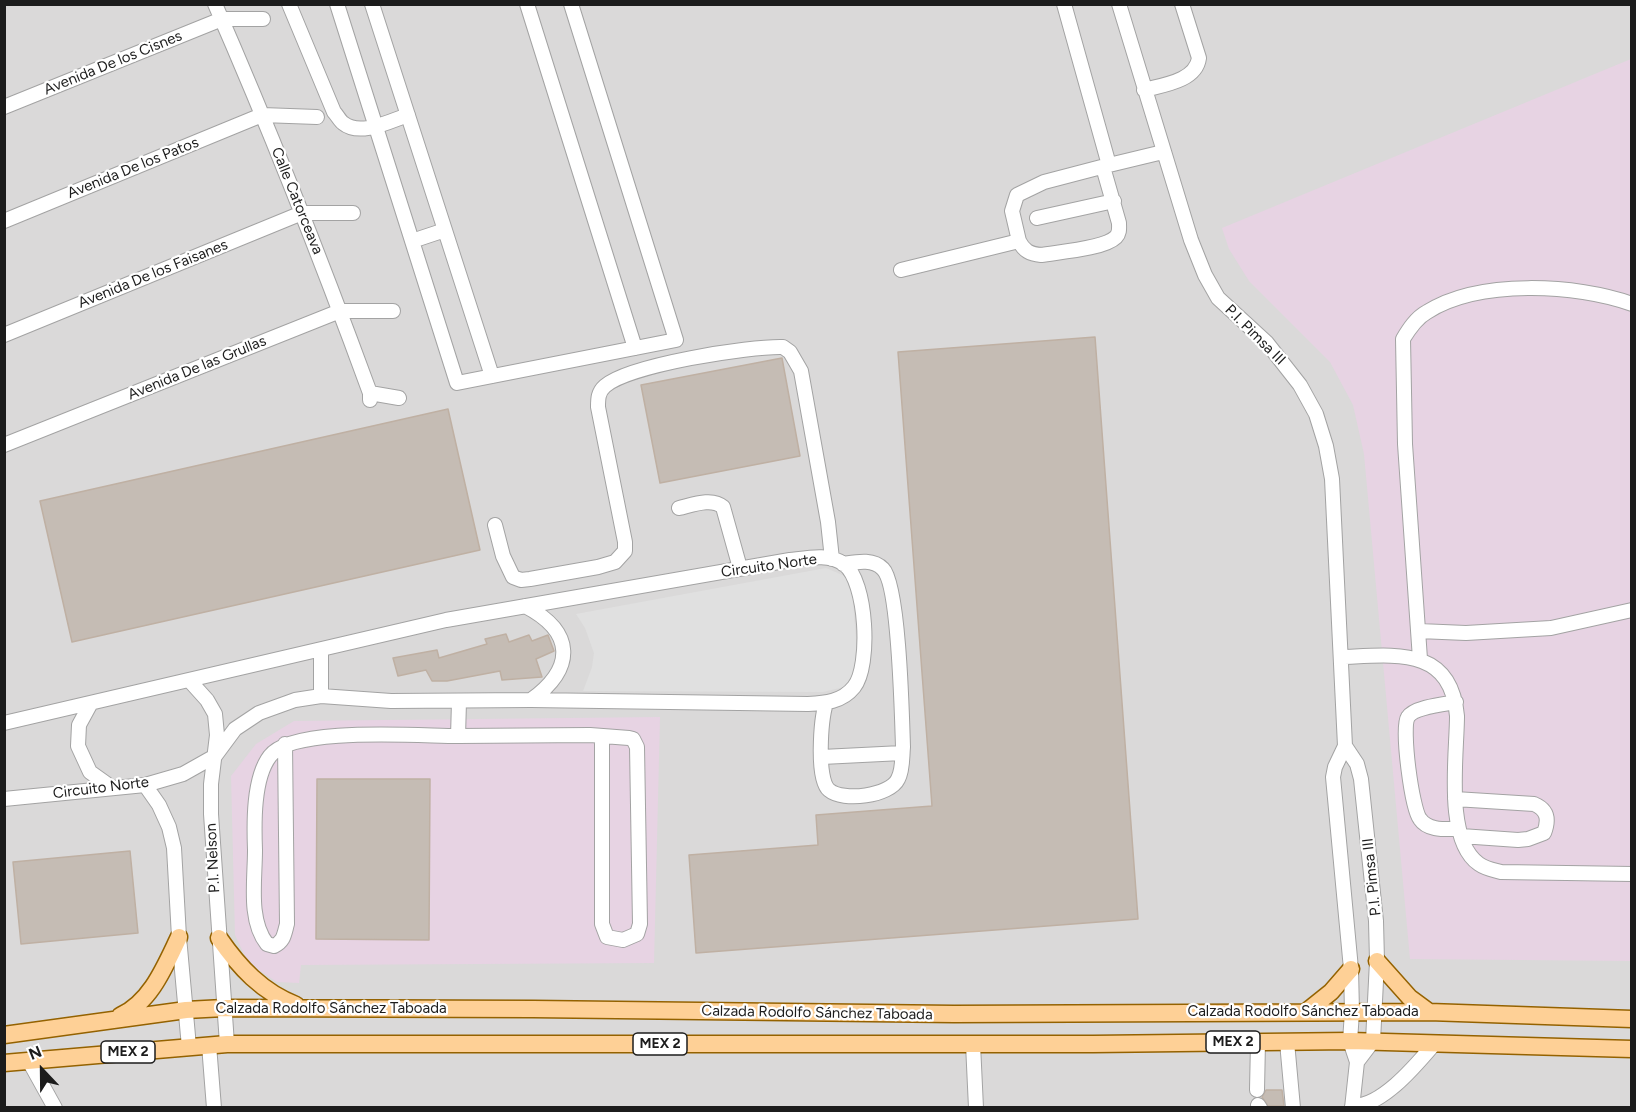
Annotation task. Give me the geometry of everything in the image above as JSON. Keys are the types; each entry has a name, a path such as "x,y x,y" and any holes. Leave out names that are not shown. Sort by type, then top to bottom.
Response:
{"main road":[{"path":"112,1019 131,1011 148,992 163,972 179,937"},
{"path":"219,938 234,959 262,987 303,1008"},
{"path":"1377,961 1410,998 1429,1012"},
{"path":"1306,1012 1331,993 1351,969"},
{"name":"Calzada Rodolfo Sánchez Taboada","path":"4,1035 112,1019 224,1008 954,1014 1429,1012 1632,1018"},
{"name":"Calzada Rodolfo Sánchez Taboada","path":"4,1063 226,1044 973,1044 1373,1041 1632,1049"}],"street":[{"name":"Calle Catorceava","path":"216,4 302,213 370,397 399,398"},
{"path":"289,4 334,112 343,124 355,129 375,126 408,115"},
{"path":"337,4 457,383 676,340 571,4"},
{"path":"372,4 492,376"},
{"path":"527,4 635,348"},
{"path":"1064,4 1106,166 1119,229 1118,234 1111,240 1088,247 1041,255 1026,251 1019,241 1012,211 1017,195 1044,182 1106,166 1163,152"},
{"name":"P.I. Pimsa III","path":"1119,4 1163,152 1191,240 1205,275 1218,298 1267,343 1300,385 1316,414 1326,446 1332,479 1342,657 1345,746 1333,777 1351,969 1350,1041"},
{"path":"1144,90 1186,76 1198,66 1197,52 1182,4"},
{"path":"222,19 263,19"},
{"name":"Avenida De los Cisnes","path":"4,107 222,19"},
{"path":"262,115 317,117"},
{"name":"Avenida De los Patos","path":"4,220 262,115"},
{"path":"1037,218 1114,201"},
{"path":"302,213 353,213"},
{"name":"Avenida De los Faisanes","path":"4,335 302,213"},
{"path":"412,241 445,230"},
{"path":"901,270 1019,241"},
{"path":"1420,659 1411,543 1403,339 1411,326 1427,312 1458,298 1495,291 1533,288 1575,290 1632,304"},
{"name":"Avenida De las Grullas","path":"4,445 340,312 393,311"},
{"path":"495,525 508,569 513,577 521,580 615,562 625,551 625,542 598,407 598,395 604,387 629,373 653,367 720,354 783,346 790,351 801,371 837,561 872,562 881,567 891,584 900,693 902,753 899,779 894,786 880,793 852,796 839,795 829,790 825,783 820,726 826,703"},
{"path":"679,508 708,502 719,503 723,507 740,568"},
{"name":"Circuito Norte","path":"4,723 446,620 790,560 816,557 837,561 853,573 861,600 864,639 860,676 848,694 826,703 531,700 459,702 391,701 321,696 295,699 259,713 236,729 215,756 183,774 145,785 4,799"},
{"path":"525,606 541,614 550,622 557,632 564,654 558,675 531,700"},
{"path":"1419,631 1466,633 1539,629 1632,610"},
{"path":"321,650 321,696"},
{"path":"1342,657 1395,656 1420,659 1445,677 1456,702 1455,799 1460,833 1471,856 1478,864 1501,872 1632,874"},
{"name":"P.I. Nelson","path":"189,680 207,700 215,714 217,735 211,784 211,814 226,1044"},
{"path":"458,736 459,702"},
{"path":"1455,799 1534,804 1543,808 1547,815 1547,825 1544,833 1528,839 1460,833 1427,825 1420,819 1412,792 1406,728 1408,718 1415,711 1456,702"},
{"path":"91,704 79,725 78,746 90,772 111,787"},
{"path":"285,744 287,914 284,937 280,943 274,946 267,944 257,928 256,917 254,843 256,804 262,770 270,755 285,744 338,736 602,736 633,739 637,747 640,924 637,934 622,940 607,937 602,924 602,736"},
{"name":"P.I. Pimsa III","path":"1345,746 1357,764 1361,779 1376,921 1376,1013 1373,1041"},
{"path":"822,757 902,753"},
{"path":"145,785 169,827 174,848 189,1047"},
{"path":"1350,1041 1357,1062 1352,1107 1379,1102 1435,1043"},
{"path":"1357,1062 1373,1041"},
{"path":"1257,1090 1258,1042"},
{"path":"1287,1042 1293,1107"},
{"path":"973,1044 976,1107"},
{"path":"209,1045 214,1107"},
{"path":"29,1060 55,1107"}],"shaded area":[{"path":"5,5 1631,5 1631,1107 5,1107"},
{"path":"1631,59 1631,961 1410,959 1364,454 1353,405 1330,362 1249,281 1229,249 1222,228"},
{"path":"826,568 847,577 852,589 858,665 855,677 844,687 823,692 583,691 592,667 594,653 585,628 576,614"},
{"path":"660,717 654,963 301,965 299,983 277,982 246,958 235,935 231,776 256,744 294,721"}],"building":[{"path":"1095,337 1138,919 696,953 689,855 818,845 816,815 932,806 898,352"},
{"path":"782,358 800,456 660,483 641,385"},
{"path":"448,409 480,550 72,642 40,501"},
{"path":"506,634 509,642 529,635 532,641 548,635 554,651 536,659 542,677 502,680 500,671 447,681 432,681 426,670 398,676 393,658 437,650 439,658 487,644 485,639"},
{"path":"317,779 430,779 429,940 316,939"},
{"path":"130,851 138,933 21,944 13,862"},
{"path":"1266,1090 1282,1090 1284,1106 1268,1106 1262,1097"}]}
